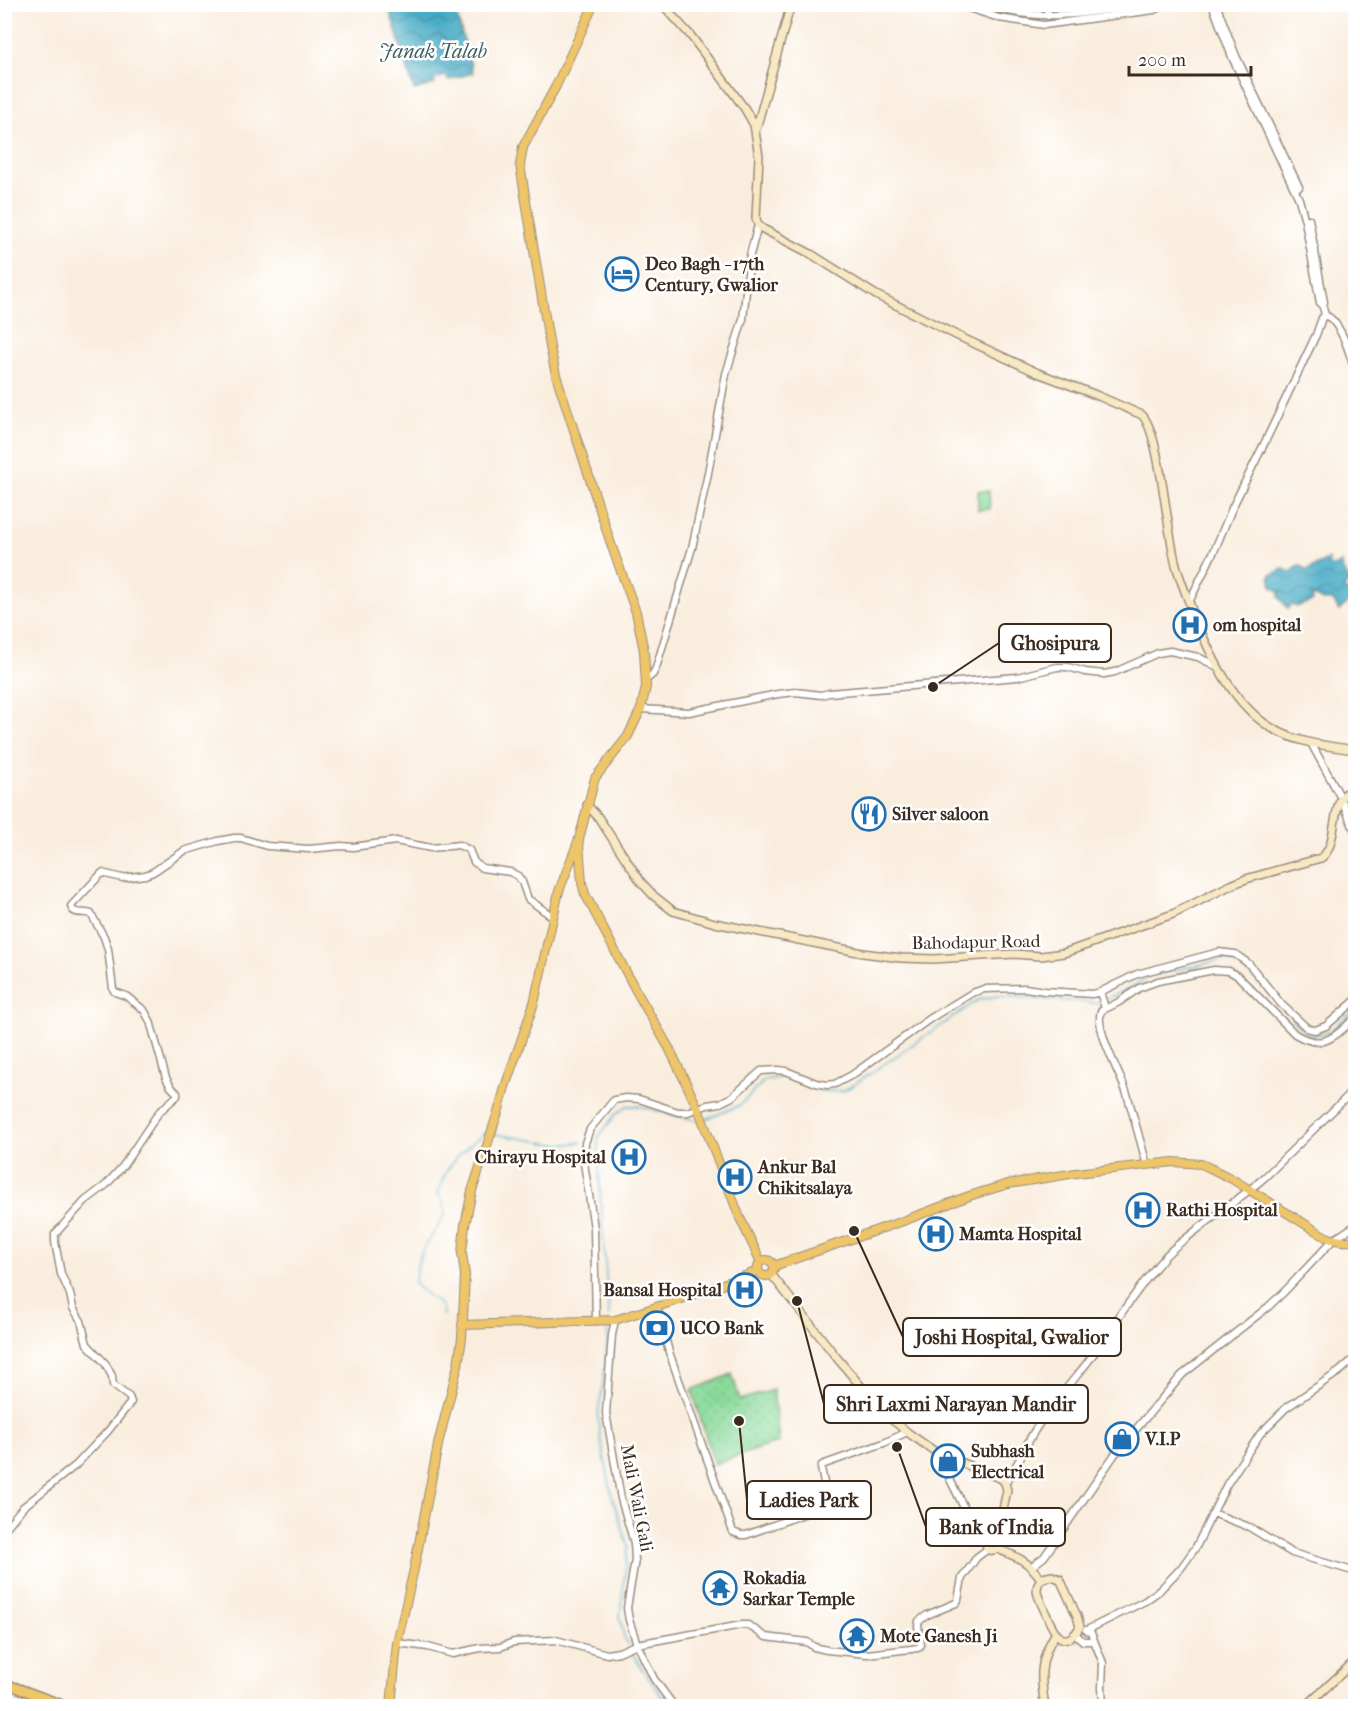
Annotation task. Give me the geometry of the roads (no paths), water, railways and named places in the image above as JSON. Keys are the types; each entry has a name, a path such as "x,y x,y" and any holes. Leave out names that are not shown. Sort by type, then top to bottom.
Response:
{"highway":[{"path":"4,1683 66,1707"}],"main road":[{"path":"391,1707 397,1643 447,1402 458,1365 465,1275 462,1253 472,1191 534,1003 559,891 579,839 596,775 628,736 644,698 646,680 644,651 636,612 614,554 556,375 520,165 522,147 556,86 594,4"},
{"path":"662,4 688,32 708,59 745,109 756,131 759,156 756,218 758,225 811,254 867,290 958,336 1038,374 1096,395 1146,418 1156,450 1176,562 1189,602 1218,667 1249,709 1265,723 1311,743 1356,750"},
{"path":"756,131 791,4"},
{"path":"1341,798 1356,786"},
{"name":"Bahodapur Road","path":"587,805 598,817 641,882 673,911 715,923 863,953 934,959 1014,954 1041,956 1064,953 1173,914 1239,882 1321,858 1329,849 1341,798"},
{"path":"579,839 585,894 669,1048 699,1110 763,1275 767,1276 772,1270 969,1196 1008,1184 1076,1173 1173,1162 1201,1164 1250,1190 1333,1240 1356,1241"},
{"path":"462,1324 613,1320 657,1308 760,1266 765,1260 769,1261 772,1270 787,1292 837,1358 882,1411 937,1453 1002,1479 1007,1490 997,1539 991,1546 1015,1555 1031,1567 1041,1579"},
{"path":"1052,1576 1060,1579 1077,1616 1081,1631 1070,1638 1054,1634 1037,1593 1041,1579 1052,1576"},
{"path":"1045,1707 1041,1670 1046,1648 1054,1634"},
{"path":"1306,1707 1356,1659"},
{"path":"1312,1707 1356,1665"}],"street":[{"path":"956,4 999,18 1044,25 1154,10 1169,4"},
{"path":"984,4 1001,11 1048,16 1144,4"},
{"path":"1047,4 1048,16"},
{"path":"1212,4 1232,57 1299,199 1320,303 1325,315 1333,321 1345,342 1356,375"},
{"path":"1216,4 1236,56 1302,196 1309,221 1323,307"},
{"path":"646,680 656,668 692,548 726,374 746,307 750,255 758,225"},
{"path":"1189,602 1325,315"},
{"path":"641,709 697,711 778,694 796,692 824,695 1017,676 1057,667 1104,674 1115,672 1158,653 1170,651 1198,657 1218,667"},
{"path":"1311,743 1341,798 1356,834"},
{"path":"4,1530 23,1507 76,1465 108,1431 130,1402 129,1397 113,1385 112,1376 105,1363 87,1344 81,1321 73,1308 70,1294 61,1274 55,1234 85,1201 106,1185 123,1166 159,1112 177,1096 166,1078 150,1021 144,1010 113,989 110,955 104,937 91,914 72,910 71,906 76,900 102,873 122,878 145,874 156,870 184,851 218,841 241,838 267,846 309,849 353,847 396,841 431,848 463,846 469,850 474,862 482,868 510,872 518,876 528,899 553,917"},
{"path":"599,1321 594,1228 584,1163 585,1141 590,1129 614,1100 639,1099 682,1113 699,1110 732,1097 761,1071 786,1071 816,1083 827,1085 839,1083 930,1018 972,993 984,989 1025,988 1045,992 1100,994 1137,974 1219,952 1235,954 1249,964 1282,1005 1310,1030 1326,1026 1356,1000"},
{"path":"1104,1006 1115,1005 1148,983 1203,971 1223,970 1238,976 1295,1034 1306,1041 1319,1042 1332,1038 1356,1017"},
{"path":"1100,994 1104,1006 1099,1016 1105,1038 1124,1085 1147,1165"},
{"path":"1005,1483 1012,1475 1039,1424 1088,1361 1137,1289 1168,1253 1250,1190 1356,1088"},
{"path":"1031,1567 1044,1557 1115,1454 1182,1375 1268,1307 1333,1240 1356,1225"},
{"path":"657,1308 669,1352 730,1527 738,1534 746,1534 824,1505 827,1498 822,1465 884,1443 907,1432"},
{"name":"Mali Wali Gali","path":"613,1320 606,1405 621,1499 634,1543 635,1560 627,1608 634,1645 674,1707"},
{"path":"1081,1631 1145,1601 1160,1590 1181,1568 1196,1547 1227,1484 1260,1434 1286,1408 1340,1371 1356,1357"},
{"path":"397,1643 428,1647 453,1654 480,1648 500,1647 514,1642 556,1640 607,1654 619,1652 634,1645 748,1625 766,1637 807,1642 814,1647 827,1650 876,1654 915,1649 921,1645 919,1621 927,1615 956,1603 963,1578 977,1557 991,1546 974,1528 937,1453"},
{"path":"1214,1513 1249,1527 1292,1553 1356,1572"},
{"path":"1081,1631 1083,1641 1094,1641"},
{"path":"1081,1631 1091,1633 1103,1663 1103,1707"}],"water":[{"name":"Janak Talab","path":"388,5 454,5 473,73 448,80 446,76 434,79 435,84 414,90"},
{"path":"1328,559 1329,566 1337,566 1342,562 1343,570 1351,582 1343,587 1354,596 1339,611 1333,600 1323,601 1312,595 1313,601 1296,607 1292,604 1288,609 1279,597 1280,592 1272,587 1270,575 1283,569 1291,572 1300,565 1307,571"}],"waterway":[{"path":"791,15 795,4"},
{"path":"1104,1000 1150,976 1225,959 1241,965 1270,994"},
{"path":"706,1119 740,1105 765,1080 787,1076 822,1091 843,1091 978,1000 998,996 1100,1002"},
{"path":"1291,1018 1312,1035 1328,1033 1356,1008"},
{"path":"609,1316 598,1138 615,1115 627,1106 638,1106 698,1121"},
{"path":"443,1316 442,1306 415,1285 417,1267 423,1250 444,1215 444,1206 438,1193 446,1173 455,1159 468,1146 484,1133 489,1134"},
{"path":"494,1134 537,1141"},
{"path":"541,1142 551,1144 582,1142"},
{"path":"608,1324 606,1361 598,1416 612,1496 628,1547 620,1616 624,1637 629,1645"},
{"path":"631,1650 669,1706"}],"place":[{"name":"Deo Bagh - 17th Century, Gwalior","path":"622,274"},
{"name":"om hospital","path":"1190,625"},
{"name":"Ghosipura","path":"933,687"},
{"name":"Silver saloon","path":"869,814"},
{"name":"Chirayu Hospital","path":"629,1157"},
{"name":"Ankur Bal Chikitsalaya","path":"735,1177"},
{"name":"Rathi Hospital","path":"1143,1210"},
{"name":"Joshi Hospital, Gwalior","path":"854,1231"},
{"name":"Mamta Hospital","path":"936,1234"},
{"name":"Bansal Hospital","path":"745,1290"},
{"name":"Shri Laxmi Narayan Mandir","path":"797,1301"},
{"name":"UCO Bank","path":"657,1328"},
{"name":"Ladies Park","path":"739,1421"},
{"name":"V.I.P","path":"1122,1439"},
{"name":"Bank of India","path":"897,1447"},
{"name":"Subhash Electrical","path":"948,1461"},
{"name":"Rokadia Sarkar Temple","path":"720,1588"},
{"name":"Mote Ganesh Ji","path":"857,1636"}]}
